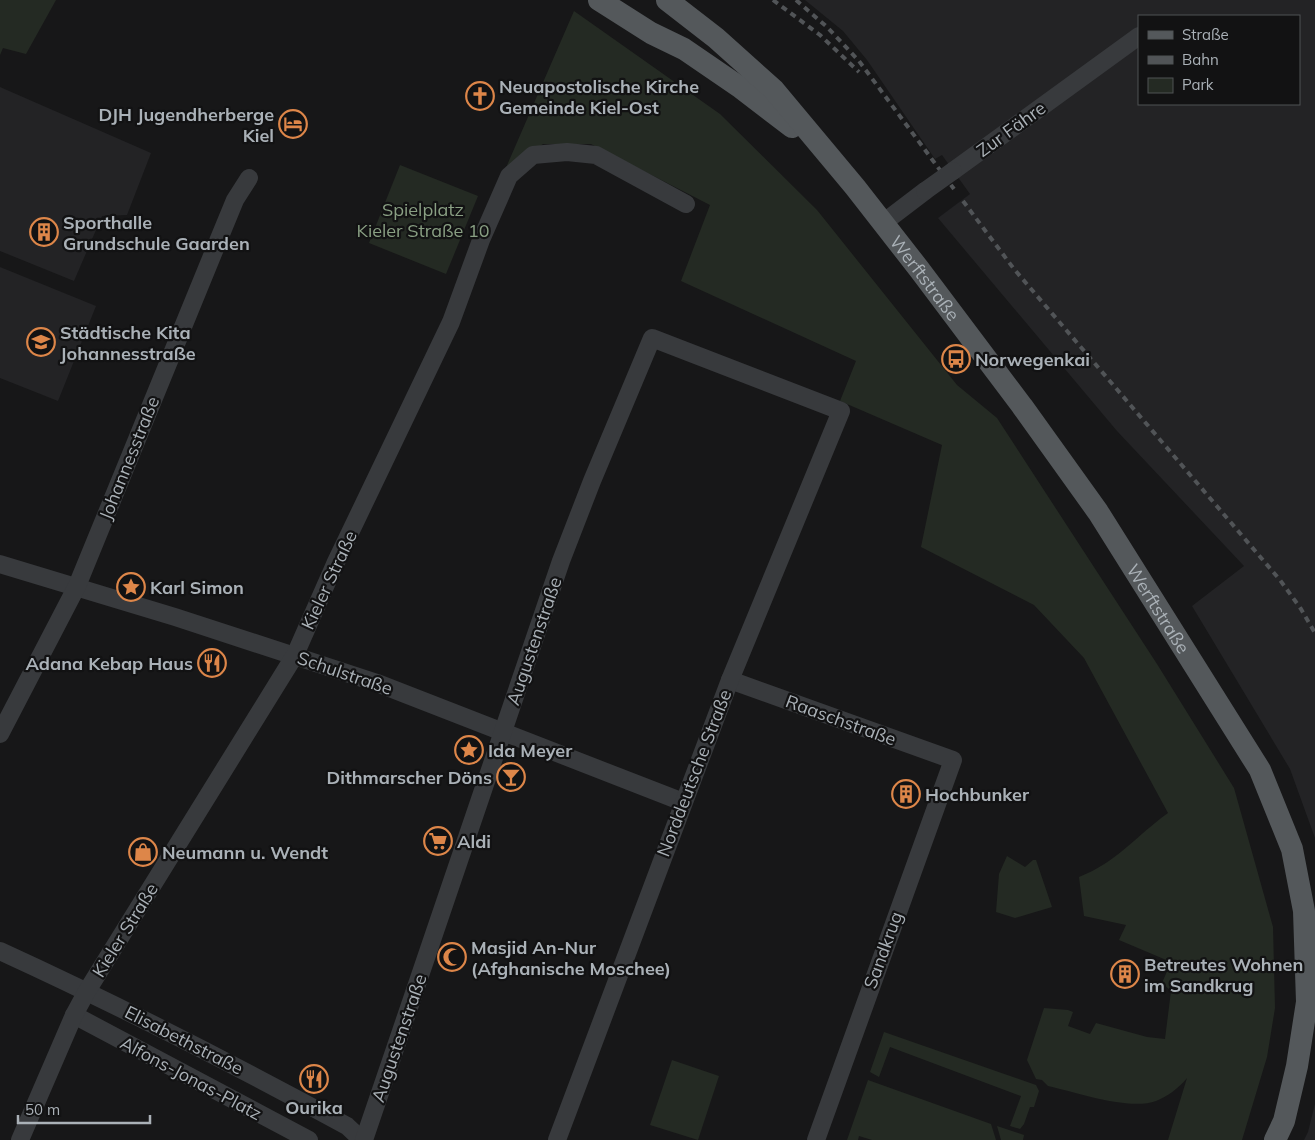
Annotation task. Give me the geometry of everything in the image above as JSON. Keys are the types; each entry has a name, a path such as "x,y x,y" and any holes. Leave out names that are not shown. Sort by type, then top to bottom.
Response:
{"main road":[{"name":"Werftstraße","path":"599,0 651,33 684,49 741,88 821,148"},
{"name":"Werftstraße","path":"667,0 716,38 774,90 883,223 977,345 1098,512 1260,770 1292,849 1304,911 1307,1002 1298,1066 1284,1121 1275,1140"}],"street":[{"name":"Zur Fähre","path":"883,223 1138,37"},
{"name":"Kieler Straße","path":"20,1140 74,1015 87,992 295,655 335,564 451,322 480,240 508,176 533,155 567,152 596,155 686,204"},
{"name":"Johannesstraße","path":"0,734 77,586 235,200 249,178"},
{"name":"Augustenstraße","path":"363,1140 561,561 592,481 652,338 841,410"},
{"name":"Norddeutsche Straße","path":"557,1140 730,680 841,410"},
{"name":"Schulstraße","path":"0,564 77,586 377,683 683,802"},
{"name":"Raaschstraße","path":"730,680 952,760"},
{"name":"Sandkrug","path":"816,1140 952,760"},
{"name":"Elisabethstraße","path":"0,952 87,992 227,1062 347,1126 363,1140"},
{"name":"Alfons-Jonas-Platz","path":"74,1015 309,1140"}],"shaded area":[{"path":"805,0 1315,0 1315,838 1290,769 1192,606 1244,566 1117,431 938,218 970,194 942,155 935,159 867,60 843,31"},
{"path":"0,87 151,153 127,215 102,216 74,281 0,251"},
{"name":"Städtische Kita Johannesstraße","path":"0,267 96,306 58,401 0,378"},
{"path":"1315,1104 1315,1140 1304,1140 1308,1132"}],"green space":[{"path":"0,0 56,0 26,54 3,48 0,55"},
{"path":"574,11 720,114 817,210 957,385 997,418 1157,664 1234,788 1273,927 1275,1008 1267,1057 1242,1140 1168,1140 1187,1078 1169,1094 1156,1101 1132,1104 1102,1100 1048,1086 1042,1080 1036,1079 1027,1060 1044,1008 1073,1012 1068,1026 1090,1034 1096,1023 1147,1037 1165,1039 1171,991 1162,983 1171,962 1119,940 1126,925 1084,916 1079,877 1104,864 1168,813 1084,658 1034,605 921,547 942,445 840,401 856,361 681,281 710,205 591,144 543,144 505,170"},
{"name":"Spielplatz Kieler Straße 10","path":"400,165 478,196 446,274 369,243"},
{"path":"1007,856 1025,867 1033,860 1036,860 1052,907 1015,918 996,912 999,874"},
{"path":"884,1032 1036,1085 1039,1091 1034,1107 1030,1107 1024,1124 1020,1129 1010,1126 1021,1096 890,1047 879,1077 870,1072"},
{"path":"672,1060 719,1076 698,1140 650,1125"},
{"path":"868,1080 991,1124 996,1140 872,1140 859,1136 858,1140 847,1140"},
{"path":"997,1126 1024,1135 1023,1140 1001,1140"}],"railway":[{"path":"773,0 820,35 859,72"},
{"path":"796,0 827,27 859,61 954,189"},
{"path":"963,201 1014,269 1280,580 1301,609 1315,633"}],"place":[{"name":"Neuapostolische Kirche Gemeinde Kiel-Ost","path":"480,96"},
{"name":"DJH Jugendherberge Kiel","path":"293,124"},
{"name":"Sporthalle Grundschule Gaarden","path":"44,232"},
{"name":"Städtische Kita Johannesstraße","path":"41,342"},
{"name":"Norwegenkai","path":"956,359"},
{"name":"Karl Simon","path":"131,587"},
{"name":"Adana Kebap Haus","path":"212,663"},
{"name":"Ida Meyer","path":"469,750"},
{"name":"Dithmarscher Döns","path":"511,777"},
{"name":"Hochbunker","path":"906,794"},
{"name":"Aldi","path":"438,841"},
{"name":"Neumann u. Wendt","path":"143,852"},
{"name":"Masjid An-Nur (Afghanische Moschee)","path":"452,957"},
{"name":"Betreutes Wohnen im Sandkrug","path":"1125,974"},
{"name":"Ourika","path":"314,1079"}]}
